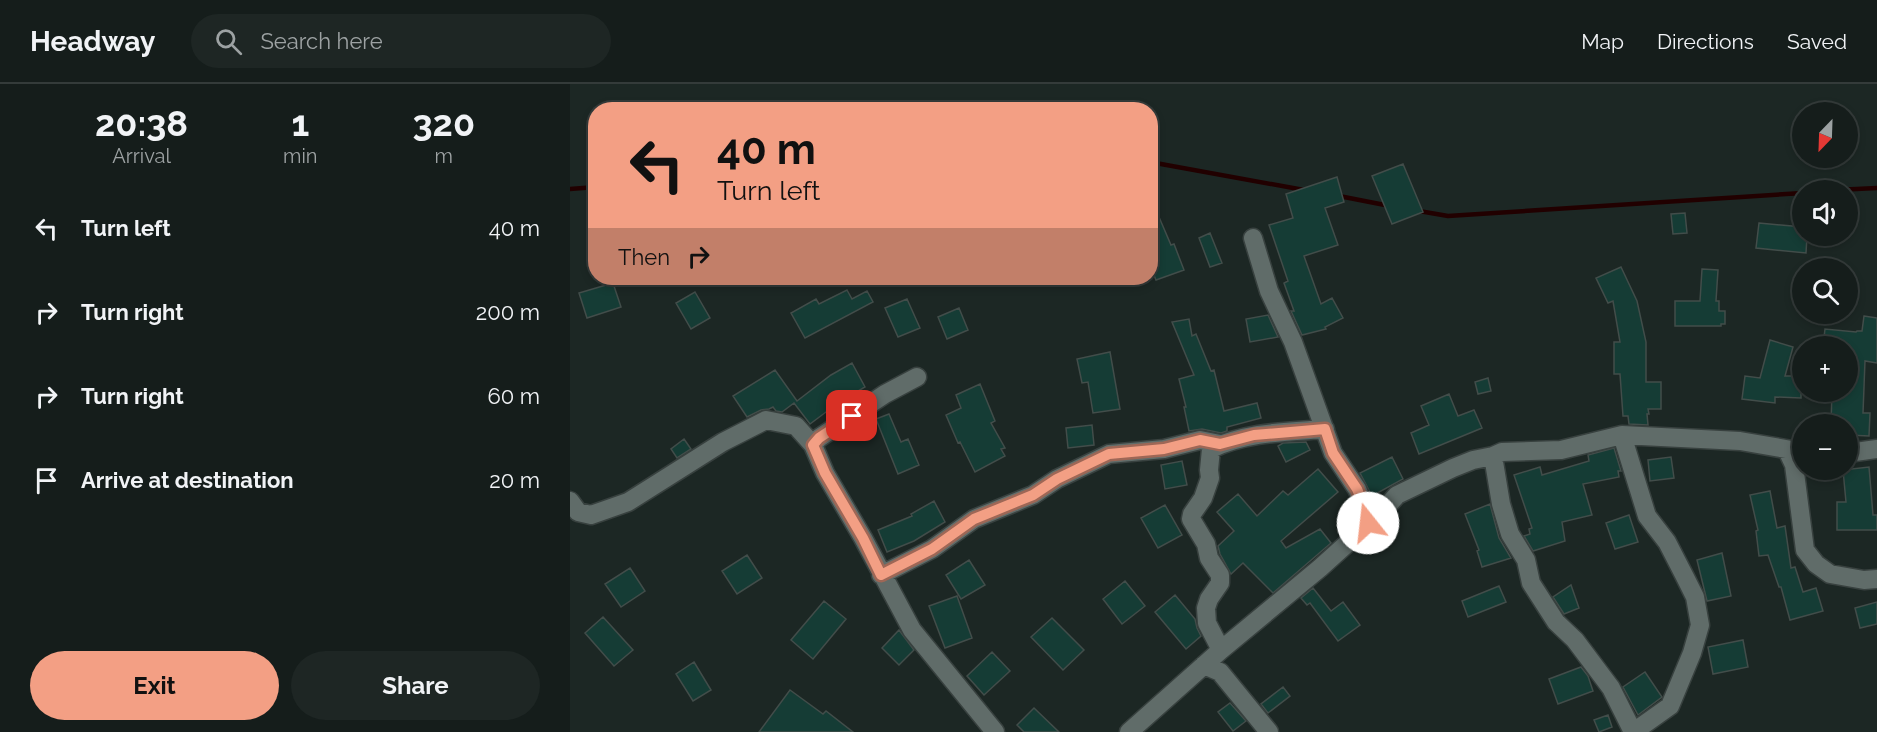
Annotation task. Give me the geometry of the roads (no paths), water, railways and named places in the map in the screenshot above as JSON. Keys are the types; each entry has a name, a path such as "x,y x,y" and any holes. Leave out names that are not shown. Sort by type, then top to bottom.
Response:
{"street":[{"path":"1253,238 1269,291 1293,342 1333,453 1357,489 1368,523"},
{"path":"813,445 819,438 885,394 917,377"},
{"path":"570,501 578,512 591,515 628,502 723,442 766,420 796,426 813,445 821,464 912,630 995,732"},
{"path":"1221,650 1207,623 1206,608 1220,583 1220,575 1209,558 1206,544 1191,519 1192,514 1199,507 1210,478 1211,449 1220,444 1254,435 1325,429"},
{"path":"1493,456 1510,534 1526,560 1531,583 1556,622 1575,640 1611,688 1634,732 1670,706 1692,653 1700,625 1695,597 1667,542 1647,516 1622,435"},
{"path":"1129,732 1221,650 1320,568 1382,512 1397,495 1453,468 1502,452 1561,450 1622,435 1740,441 1792,450"},
{"path":"881,575 932,549 974,519 1033,495 1057,479 1109,454 1164,449 1200,440 1220,444"},
{"path":"1858,452 1877,449"},
{"path":"1796,480 1804,550 1816,564 1830,574 1864,580 1877,579"},
{"path":"1204,665 1220,672 1269,732"}],"waterway":[{"path":"1158,163 1304,190"},
{"path":"570,189 588,188"},
{"path":"1858,189 1877,188"},
{"path":"1419,211 1448,216 1792,194"},
{"path":"1339,196 1390,206"}]}
